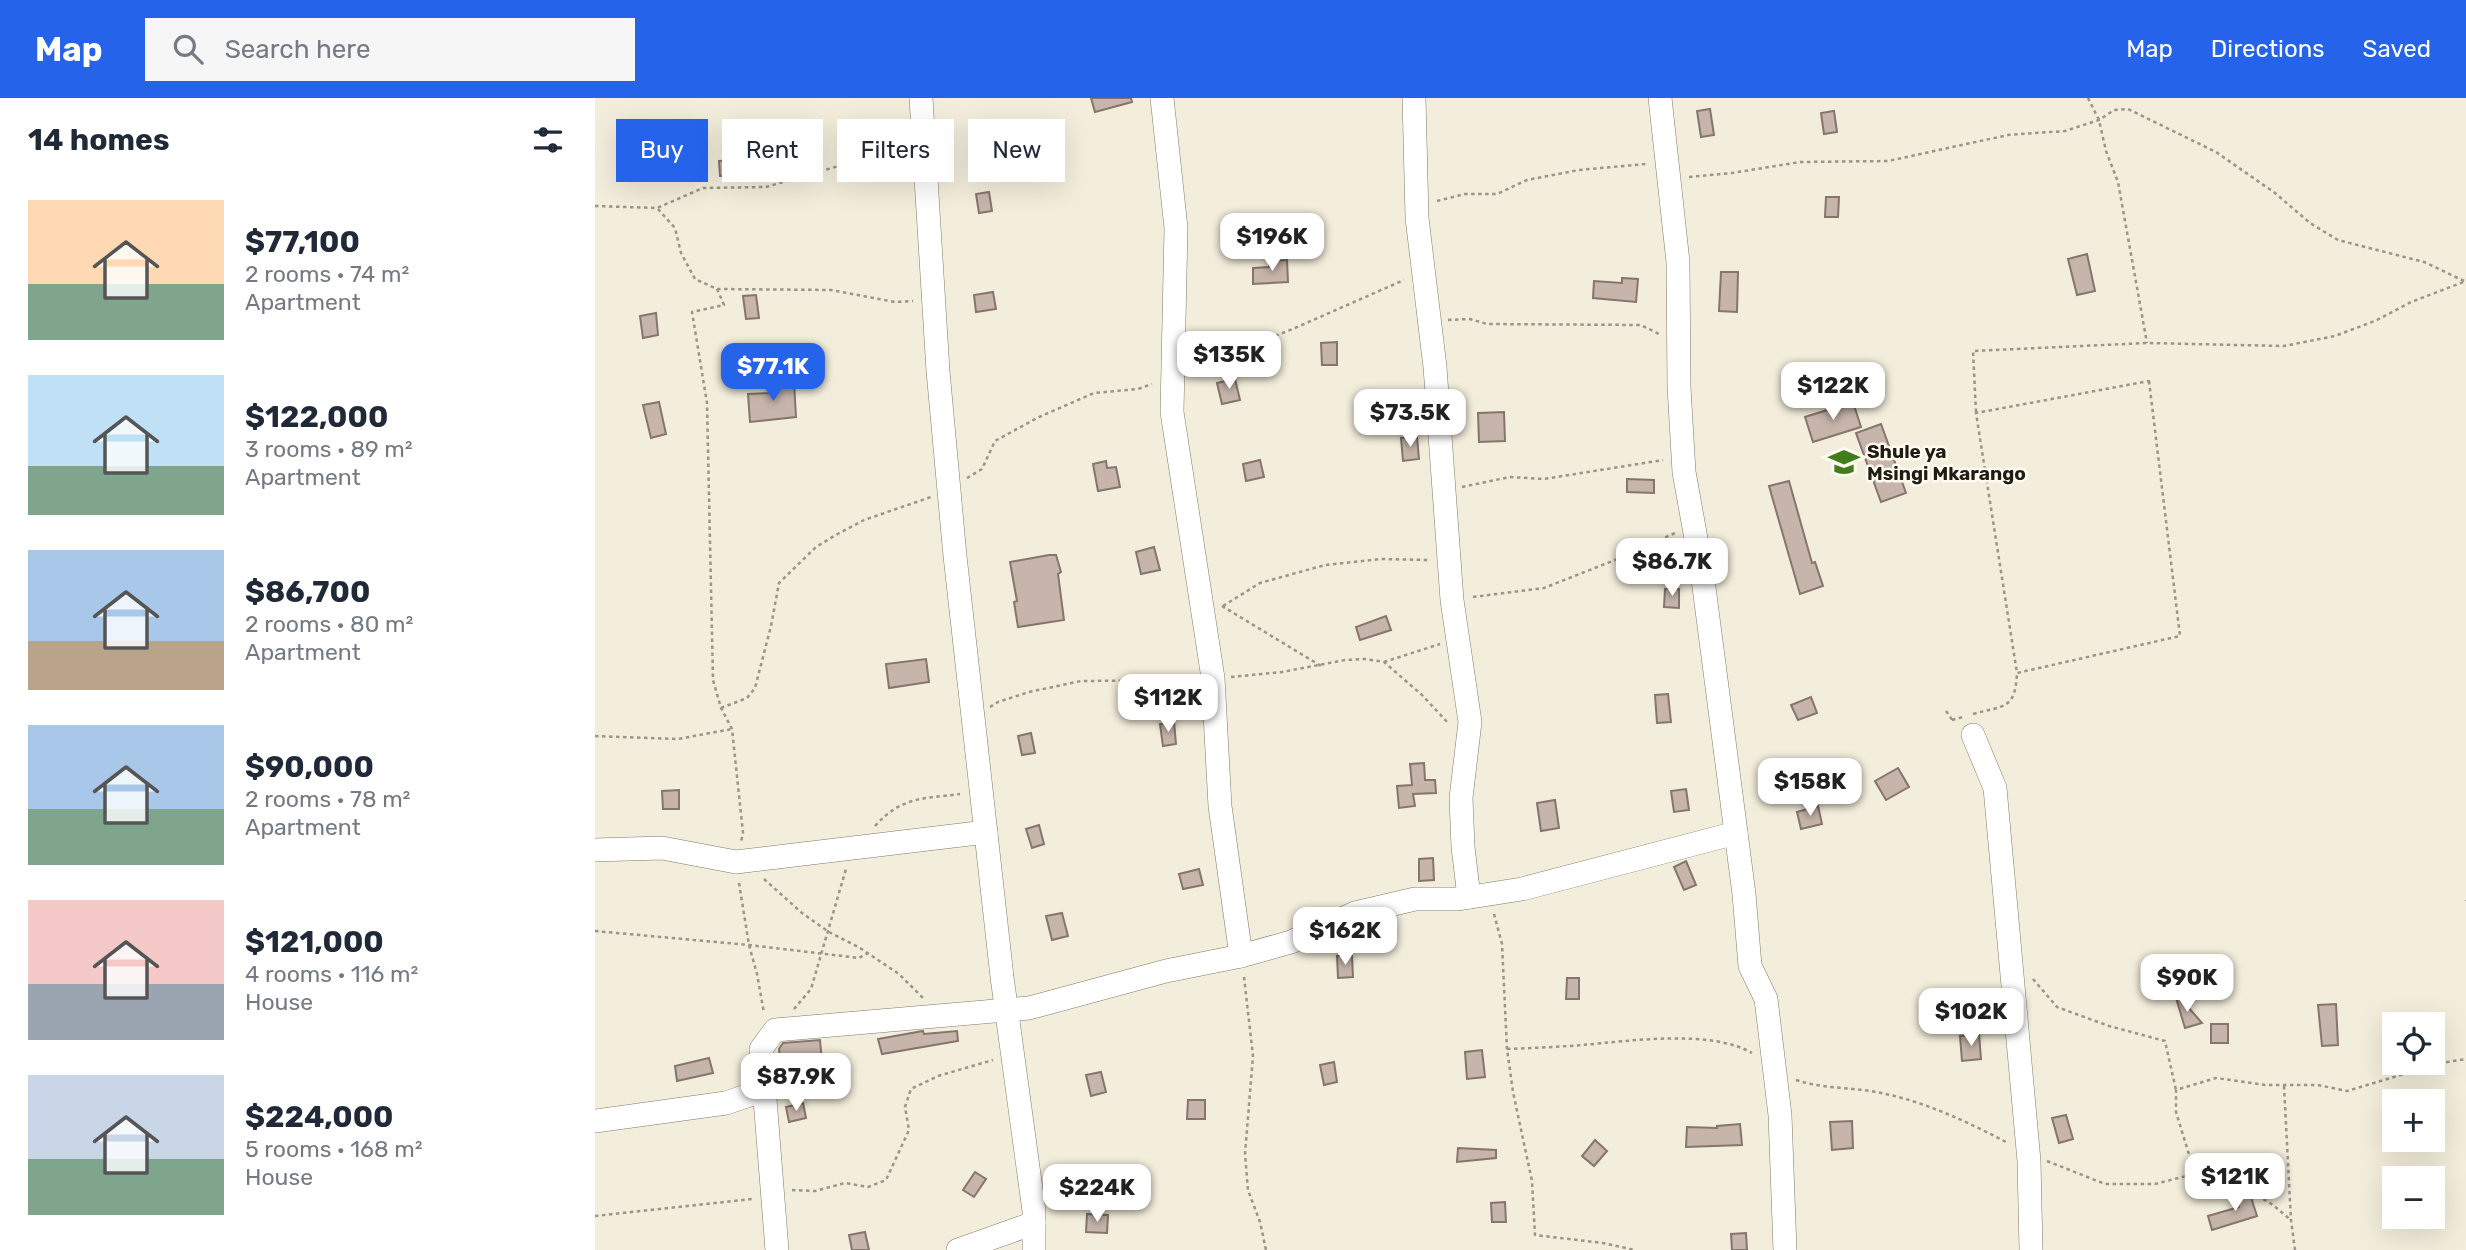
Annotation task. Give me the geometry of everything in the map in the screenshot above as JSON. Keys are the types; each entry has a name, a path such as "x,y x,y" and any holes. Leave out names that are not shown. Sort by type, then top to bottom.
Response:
{"street":[{"path":"921,98 922,119"},
{"path":"1162,98 1176,228 1173,412 1213,678 1220,806 1241,956"},
{"path":"1414,98 1416,205 1435,367 1452,600 1470,722 1461,798 1463,847 1479,896"},
{"path":"1660,98 1678,262 1683,458 1702,572 1737,833 1750,967 1766,999 1780,1115 1785,1250"},
{"path":"927,182 949,490 972,718 1034,1223 1034,1250"},
{"path":"1973,735 1995,788 2028,1154 2032,1250"},
{"path":"595,850 662,848 741,861 986,832"},
{"path":"777,1250 761,1049 773,1034 1029,1008 1167,971 1241,956 1291,942 1355,913 1415,899 1479,896 1522,889 1737,833"},
{"path":"595,1121 726,1103 764,1090"},
{"path":"958,1250 1034,1223"}],"path":[{"path":"2088,98 2099,120 2106,151 2118,182 2147,343"},
{"path":"1416,205 1465,194 1497,194 1527,180 1579,170 1667,168 1693,177 1800,162 1888,161 2008,135 2065,131 2099,120 2115,110 2129,109 2216,152 2275,193 2310,223 2338,240 2424,262 2465,281"},
{"path":"595,206 657,208 703,188 766,187 837,166"},
{"path":"657,208 675,228 681,253 695,279 717,289 831,290 895,302 934,299"},
{"path":"721,708 747,698 755,688 772,626 779,583 807,556 834,536 864,520 949,490 982,468 995,440 1039,417 1094,393 1138,389 1173,377 1423,272"},
{"path":"1952,720 2006,705 2015,694 2017,673 1976,413 1973,351 2147,343 2272,346 2297,344 2335,336 2465,281"},
{"path":"717,289 724,305 692,312 707,403 713,680 721,708 731,729 743,834 741,861 749,945 773,1034"},
{"path":"1430,322 1469,319 1487,324 1641,325 1678,343"},
{"path":"1976,413 2149,381 2180,636 2017,673"},
{"path":"1444,491 1510,477 1544,479 1683,458"},
{"path":"1452,600 1544,588 1615,560 1694,524"},
{"path":"1321,666 1223,606 1260,583 1325,565 1381,559 1449,561"},
{"path":"972,718 998,702 1081,681 1185,681 1282,672 1345,660 1384,662 1440,644 1457,626"},
{"path":"1384,662 1448,721 1452,733"},
{"path":"595,736 678,739 731,729"},
{"path":"773,1034 811,989 845,870 865,836 882,817 906,802 981,791"},
{"path":"741,861 802,913 899,974 922,996 933,1016"},
{"path":"1479,896 1502,944 1507,1049 1513,1092 1532,1181 1535,1235 1603,1243 1635,1250"},
{"path":"595,932 749,945 821,956 859,958 868,953"},
{"path":"1241,956 1252,1056 1245,1154 1248,1190 1260,1222 1266,1250"},
{"path":"2028,969 2033,980 2057,1006 2109,1026 2165,1041 2176,1090 2176,1112 2195,1174"},
{"path":"595,1216 815,1191 845,1183 868,1187 886,1180 909,1129 905,1107 911,1089 938,1076 1012,1053"},
{"path":"2176,1090 2216,1078 2284,1086 2318,1085 2347,1091 2441,1063 2466,1059"},
{"path":"2284,1086 2295,1250"},
{"path":"2028,1154 2080,1172 2105,1184 2155,1184 2213,1169 2273,1205 2291,1220"}],"building":[{"path":"1091,98 1131,98 1132,102 1095,112"},
{"path":"1710,109 1714,135 1701,137 1697,111"},
{"path":"1834,111 1837,132 1824,134 1821,113"},
{"path":"719,161 722,161 722,176 720,176"},
{"path":"989,192 992,211 979,213 976,194"},
{"path":"1826,197 1839,197 1838,217 1825,217"},
{"path":"2087,254 2095,291 2077,295 2068,259"},
{"path":"1287,260 1288,282 1253,284 1253,268 1269,267 1269,261"},
{"path":"1721,272 1738,272 1737,312 1719,311"},
{"path":"1622,278 1638,279 1636,302 1593,298 1594,281 1622,283"},
{"path":"993,292 996,309 976,312 974,295"},
{"path":"756,295 759,318 746,319 743,296"},
{"path":"656,313 658,335 643,338 640,316"},
{"path":"1337,342 1337,365 1322,365 1321,343"},
{"path":"1235,379 1240,400 1222,404 1217,383"},
{"path":"794,382 796,417 750,422 748,394 769,393 768,384"},
{"path":"659,402 666,434 651,438 643,405"},
{"path":"1853,402 1861,427 1813,442 1805,417"},
{"path":"1504,412 1505,441 1479,442 1478,413"},
{"path":"1881,424 1906,493 1881,502 1856,433"},
{"path":"1417,437 1419,459 1403,461 1401,438"},
{"path":"1260,460 1264,477 1246,481 1243,464"},
{"path":"1106,461 1107,468 1116,467 1120,487 1098,491 1093,464"},
{"path":"1627,479 1654,480 1654,493 1627,492"},
{"path":"1789,481 1812,563 1815,562 1823,586 1800,594 1769,486"},
{"path":"1154,547 1160,570 1141,574 1136,552"},
{"path":"1056,555 1061,572 1058,574 1064,620 1018,627 1014,602 1017,601 1010,562"},
{"path":"1665,589 1679,589 1679,608 1664,607"},
{"path":"1386,616 1391,630 1360,640 1356,627"},
{"path":"926,659 929,682 889,688 886,664"},
{"path":"1668,694 1671,722 1657,723 1655,695"},
{"path":"1811,697 1817,713 1798,720 1791,705"},
{"path":"1174,722 1176,744 1163,746 1160,724"},
{"path":"1031,733 1035,753 1022,755 1018,736"},
{"path":"1424,763 1425,780 1435,780 1436,793 1413,794 1415,806 1399,808 1397,786 1412,785 1410,764"},
{"path":"1898,768 1909,787 1886,800 1875,781"},
{"path":"1686,789 1689,810 1674,812 1671,791"},
{"path":"679,790 679,809 663,809 662,791"},
{"path":"1555,800 1559,828 1541,831 1537,803"},
{"path":"1818,806 1822,824 1801,829 1797,812"},
{"path":"1039,825 1044,844 1032,848 1026,829"},
{"path":"1433,858 1434,880 1419,881 1419,859"},
{"path":"1686,861 1696,885 1684,890 1674,867"},
{"path":"1199,869 1203,885 1183,889 1179,874"},
{"path":"1062,913 1068,936 1052,940 1046,916"},
{"path":"1337,956 1352,956 1353,977 1338,978"},
{"path":"1567,978 1579,978 1579,999 1566,999"},
{"path":"2174,991 2202,1023 2185,1028"},
{"path":"2336,1004 2338,1045 2322,1046 2318,1005"},
{"path":"2211,1024 2228,1024 2228,1043 2211,1043"},
{"path":"923,1031 924,1034 957,1031 958,1041 882,1054 878,1039"},
{"path":"1979,1034 1981,1059 1962,1061 1960,1036"},
{"path":"820,1040 822,1062 781,1067 779,1049 783,1043"},
{"path":"1482,1050 1485,1077 1467,1079 1465,1052"},
{"path":"709,1058 713,1073 677,1081 675,1066"},
{"path":"1334,1062 1337,1082 1324,1085 1320,1065"},
{"path":"1101,1072 1106,1092 1091,1096 1086,1075"},
{"path":"1188,1100 1205,1100 1205,1119 1187,1119"},
{"path":"803,1103 806,1118 789,1122 786,1107"},
{"path":"2066,1115 2073,1139 2059,1143 2052,1118"},
{"path":"1852,1121 1853,1148 1832,1150 1830,1122"},
{"path":"1740,1124 1742,1145 1686,1147 1687,1127 1717,1128"},
{"path":"1595,1140 1607,1151 1594,1166 1582,1156"},
{"path":"1458,1148 1496,1150 1496,1158 1457,1162"},
{"path":"975,1172 986,1179 974,1197 963,1190"},
{"path":"2249,1191 2257,1216 2212,1230 2208,1216 2239,1207 2235,1196"},
{"path":"1505,1202 1506,1222 1492,1222 1491,1203"},
{"path":"1087,1214 1108,1215 1107,1233 1086,1232"},
{"path":"865,1232 869,1250 852,1250 849,1235"},
{"path":"1746,1233 1747,1250 1732,1250 1731,1234"}],"place":[{"name":"Shule ya Msingi Mkarango","path":"1844,462"}]}
